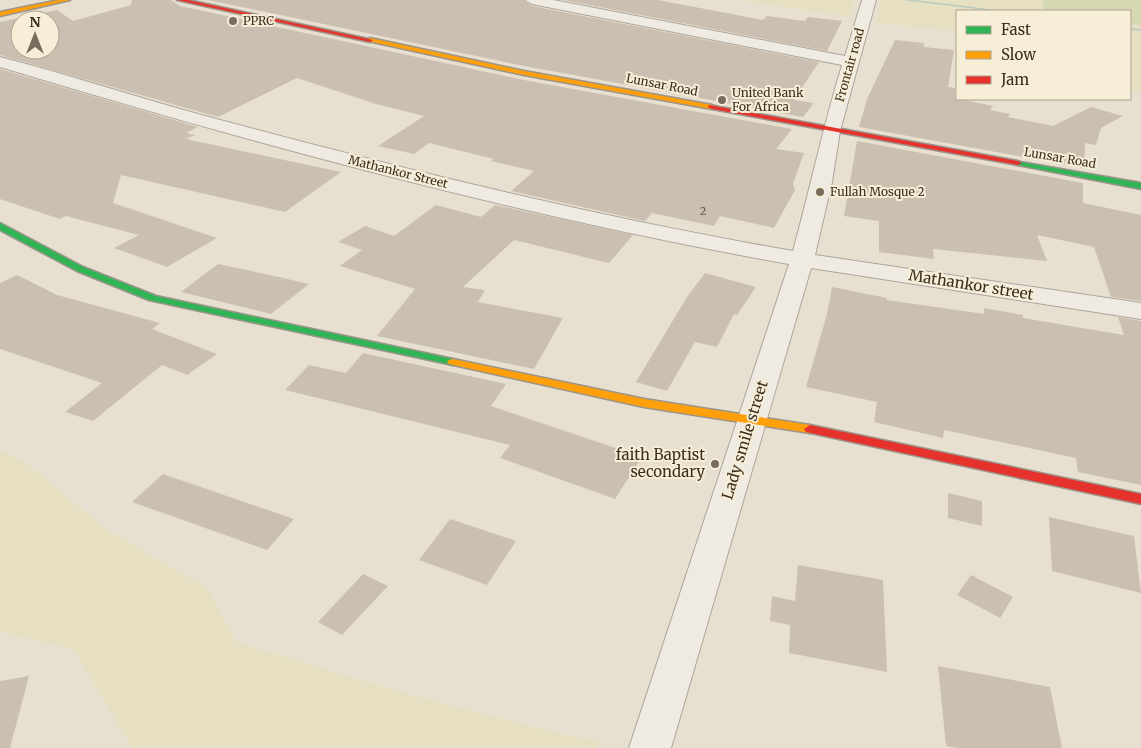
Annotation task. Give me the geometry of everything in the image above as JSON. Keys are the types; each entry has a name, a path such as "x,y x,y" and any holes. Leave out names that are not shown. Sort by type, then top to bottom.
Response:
{"main road":[{"path":"0,14 67,0"},
{"name":"Lunsar Road","path":"180,0 406,49 832,131 1141,186"},
{"path":"0,226 80,268 153,298 644,403 751,422 820,431 1141,499"}],"street":[{"path":"532,0 851,62"},
{"name":"Frontair road","path":"832,131 869,0"},
{"name":"Mathankor Street","path":"0,62 145,106 472,190 681,238 802,259"},
{"name":"Lady smile street","path":"650,748 802,259 822,182 832,131"},
{"name":"Mathankor street","path":"802,259 1141,312"}],"shaded area":[{"path":"739,0 854,0 849,17"},
{"path":"881,0 1042,0 1044,10 956,10 956,31 876,23"},
{"path":"1131,24 1141,25 1141,94 1131,91"},
{"path":"0,451 25,462 108,530 207,588 237,642 397,691 565,735 599,741 596,748 132,748 73,649 0,632"}],"green space":[{"path":"1042,0 1141,0 1141,25 1131,24 1131,10 1044,10"}],"building":[{"path":"132,0 171,0 180,6 524,80 792,129 776,149 804,153 793,184 795,190 774,228 720,216 714,226 652,213 645,221 511,191 534,171 491,161 494,159 429,143 414,154 378,146 424,116 376,104 297,78 218,117 18,60 60,60 60,12 73,21 131,5"},
{"path":"208,0 523,0 532,6 819,62 794,100 814,103 803,117 524,66"},
{"path":"563,0 658,0 763,20 767,16 805,21 808,17 842,21 827,51"},
{"path":"10,20 10,58 0,55 0,22"},
{"path":"895,40 924,43 924,47 954,50 948,87 955,88 956,100 993,106 990,110 1010,114 1008,117 1053,126 1091,107 1123,116 1101,128 1096,145 1085,143 1084,168 859,127 867,99"},
{"path":"0,69 198,127 186,133 195,135 186,139 341,172 285,212 121,175 113,203 217,238 167,267 114,248 139,235 66,216 60,219 0,199"},
{"path":"857,141 1083,183 1083,203 1141,215 1141,301 1111,297 1094,247 1037,235 1047,261 933,249 934,259 879,252 879,221 844,216"},
{"path":"436,205 481,217 495,205 633,235 609,263 514,240 463,287 485,290 478,302 563,318 534,369 377,336 415,289 340,266 362,250 338,242 365,226 394,236"},
{"path":"218,264 309,284 271,314 181,292"},
{"path":"705,273 756,287 737,315 734,314 717,347 695,342 667,391 636,382 687,297"},
{"path":"17,275 57,295 160,323 152,329 217,354 187,375 162,365 93,421 65,412 102,383 0,349 0,283"},
{"path":"832,287 887,298 887,300 984,314 984,308 1023,315 1023,318 1124,335 1118,317 1141,321 1141,485 1078,472 1076,458 944,430 943,438 874,422 877,402 806,387 827,314"},
{"path":"363,353 506,384 491,406 642,457 615,499 500,458 510,445 285,390 309,365 346,373"},
{"path":"163,474 294,519 267,550 132,502"},
{"path":"948,493 982,501 982,526 948,518"},
{"path":"1049,517 1134,536 1141,593 1052,571"},
{"path":"450,519 516,541 487,585 419,560"},
{"path":"798,565 883,580 887,672 789,653 790,625 770,621 772,596 795,601"},
{"path":"363,574 388,586 342,635 318,622"},
{"path":"971,575 1013,597 1000,618 957,595"},
{"path":"938,666 1050,687 1062,748 956,748 946,746"},
{"path":"29,676 10,748 0,748 0,681"}],"waterway":[{"path":"904,0 994,10"},
{"path":"1131,29 1141,30"}],"traffic: fast":[{"path":"1018,163 1141,186"},
{"path":"0,226 80,269 153,298 453,362"}],"traffic: slow":[{"path":"0,14 67,0"},
{"path":"370,40 524,73 712,107"},
{"path":"453,362 644,403 810,429"}],"traffic: jam":[{"path":"180,0 370,40"},
{"path":"712,107 1018,163"},
{"path":"810,429 1141,499"}],"place":[{"name":"PPRC","path":"233,21"},
{"name":"United Bank For Africa","path":"722,100"},
{"name":"Fullah Mosque 2","path":"820,192"},
{"name":"faith Baptist secondary","path":"715,464"}]}
